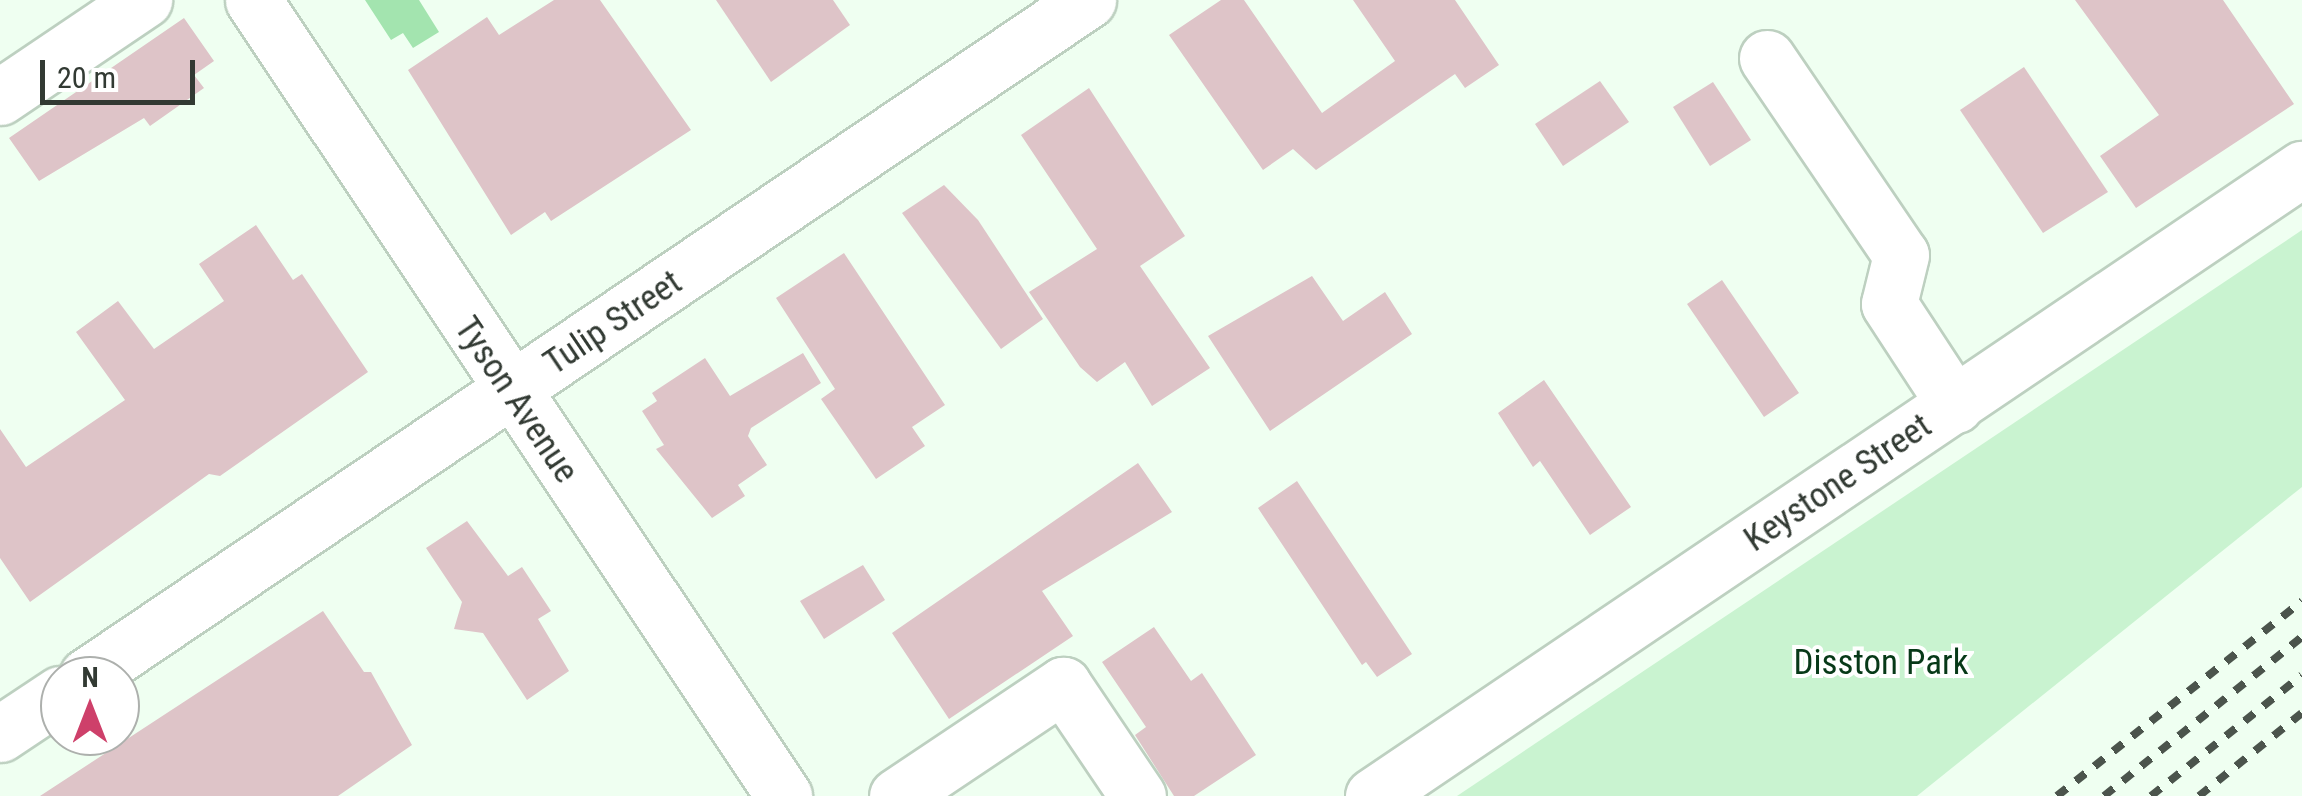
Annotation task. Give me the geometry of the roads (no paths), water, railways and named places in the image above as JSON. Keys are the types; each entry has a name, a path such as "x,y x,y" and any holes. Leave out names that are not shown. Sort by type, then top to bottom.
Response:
{"street":[{"path":"0,97 144,0"},
{"name":"Tyson Avenue","path":"252,0 510,393 784,796"},
{"name":"Tulip Street","path":"117,656 1088,0"},
{"path":"1767,58 1901,255 1889,304 1955,405"},
{"name":"Keystone Street","path":"1373,796 2302,168"},
{"path":"897,796 1063,685 1138,796"},
{"path":"0,734 40,707"}],"railway":[{"path":"2057,796 2302,601"},
{"path":"2104,796 2302,637"},
{"path":"2151,796 2302,675"},
{"path":"2199,796 2302,713"}],"park label":[{"name":"Disston Park","path":"1881,663"}]}
